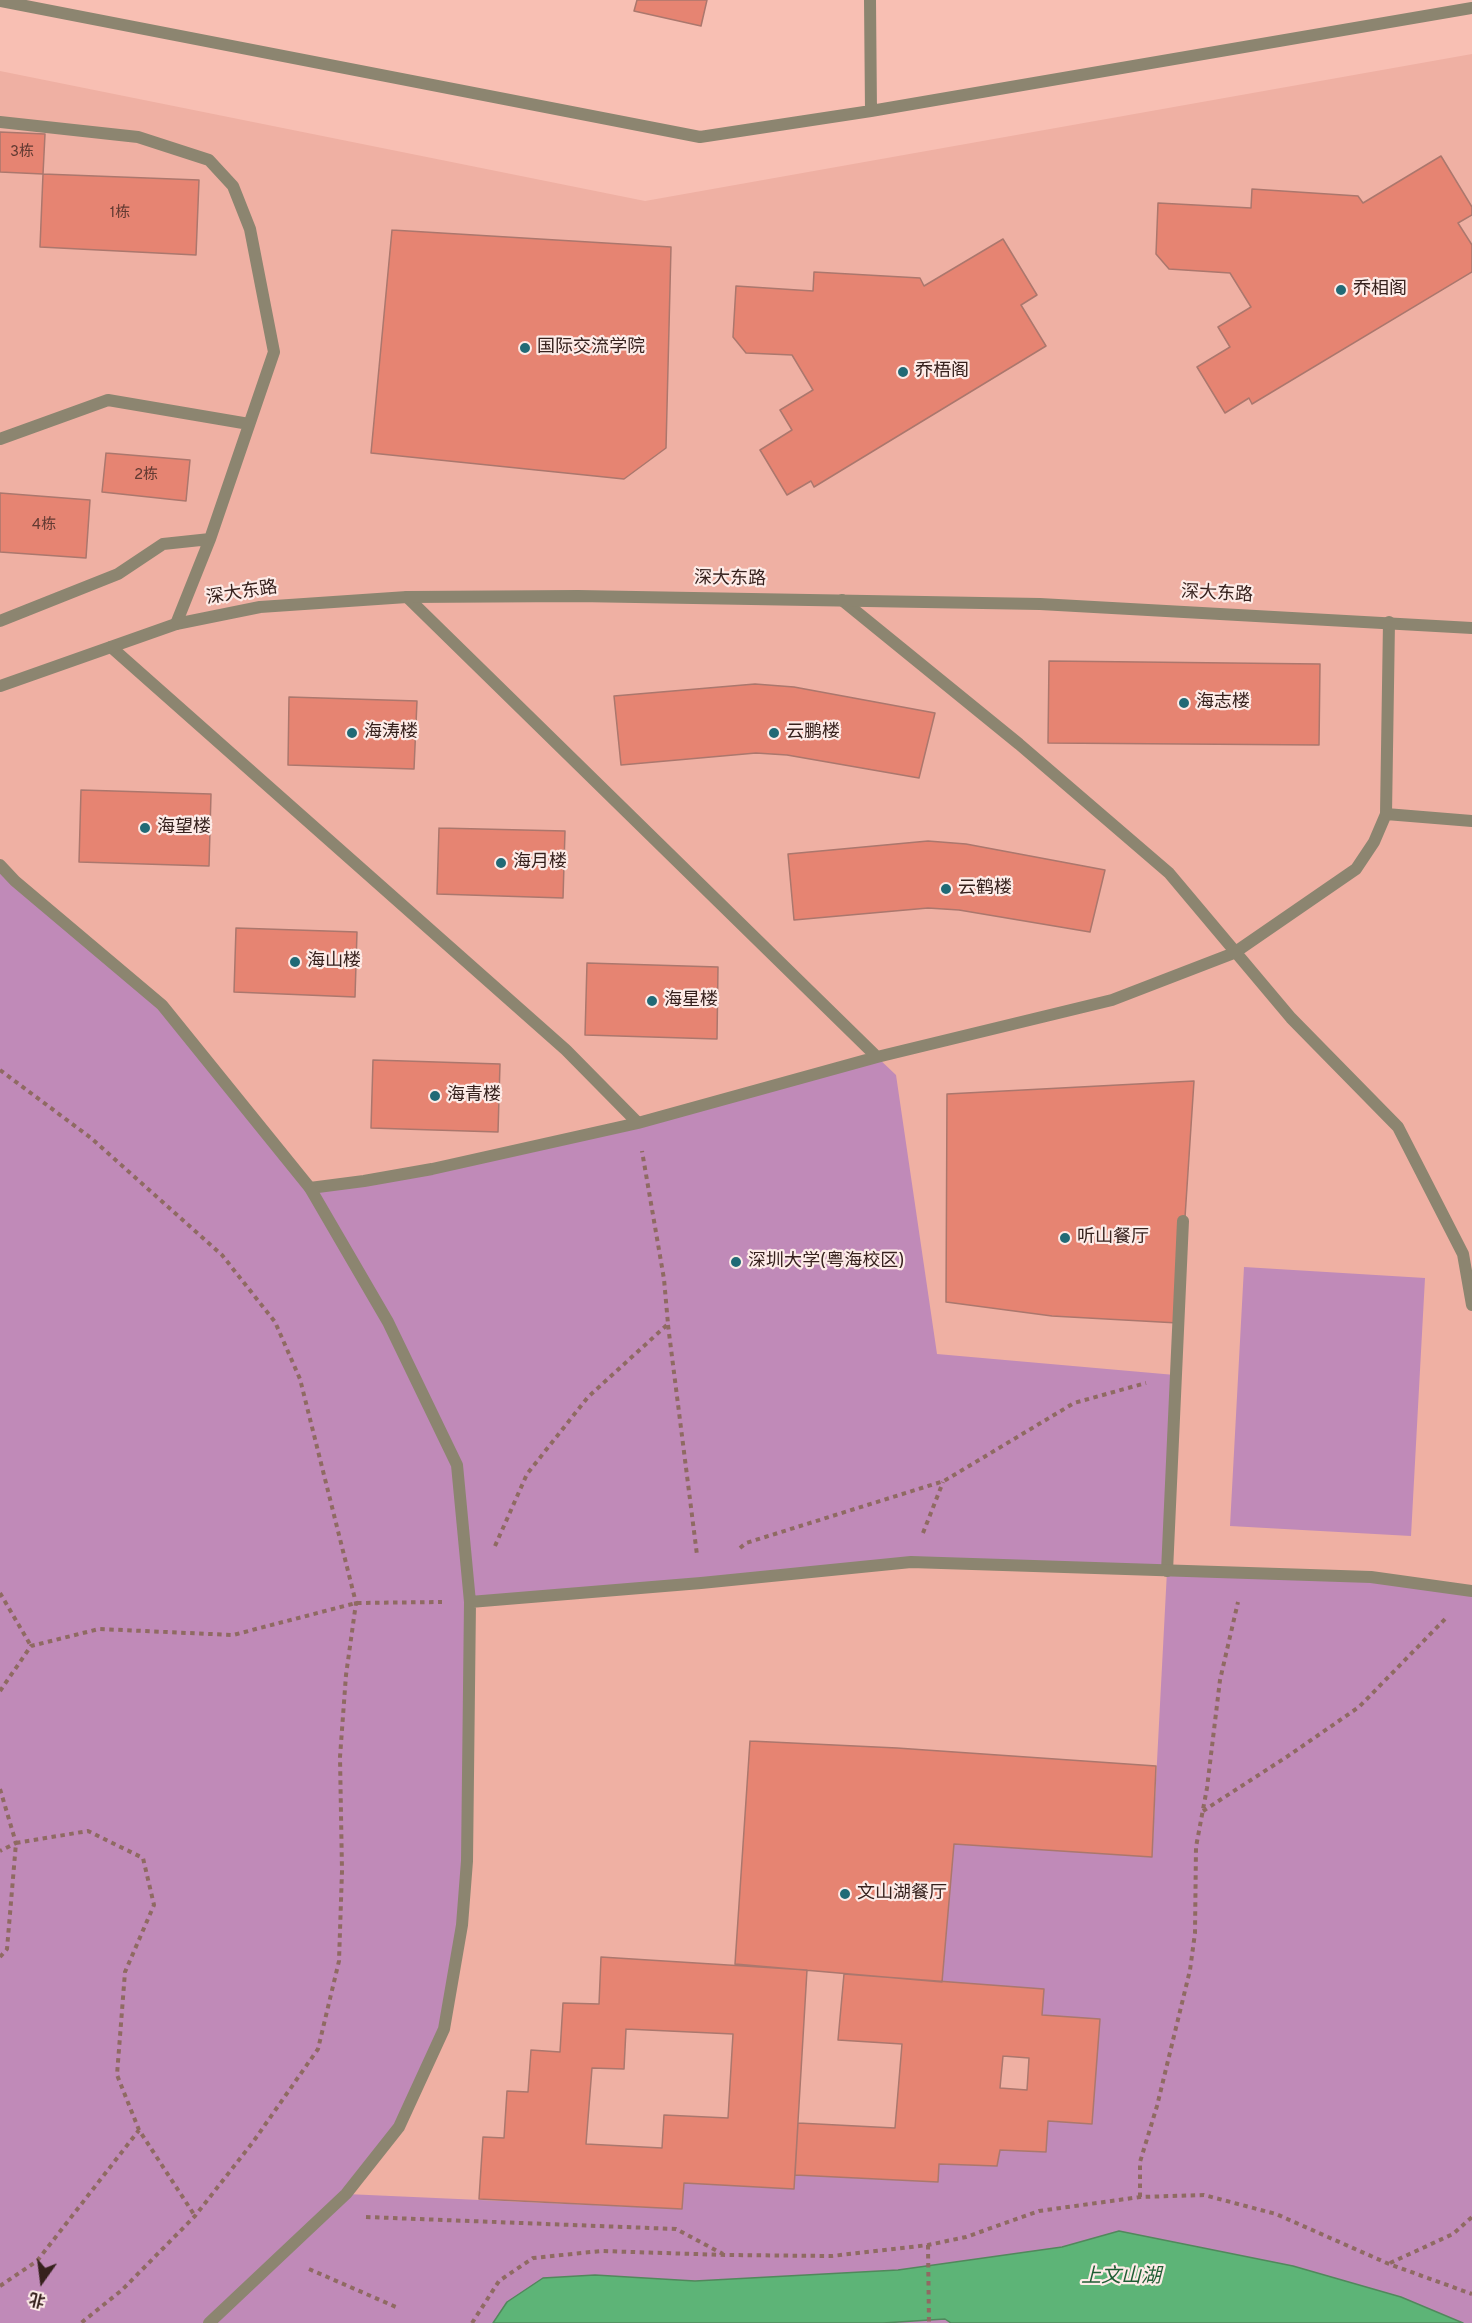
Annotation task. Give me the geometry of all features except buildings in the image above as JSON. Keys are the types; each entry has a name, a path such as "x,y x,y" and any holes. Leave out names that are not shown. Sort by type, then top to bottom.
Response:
{"street":[{"path":"870,0 871,111"},
{"path":"0,1 700,137 871,111 1472,8"},
{"path":"0,122 138,137 209,160 233,186 250,229 274,352 210,539 176,624"},
{"path":"0,439 108,400 249,424"},
{"path":"0,621 118,574 163,544 210,539"},
{"name":"深大东路","path":"0,686 176,624 260,607 407,597 578,596 1040,604 1472,628"},
{"path":"407,597 877,1057"},
{"path":"842,600 1019,744 1169,873 1291,1018 1398,1127 1464,1254 1472,1305"},
{"path":"310,1188 432,1169 638,1124 877,1057 1112,1000 1234,953 1356,869 1374,842 1386,814 1389,622"},
{"path":"111,647 566,1050 638,1124"},
{"path":"1386,814 1472,821"},
{"path":"0,865 15,881 162,1005 310,1188 388,1322 457,1465 470,1602 467,1861 462,1925 444,2029 399,2127 346,2194 209,2323"},
{"path":"1167,1571 1183,1221"},
{"path":"470,1602 701,1583 911,1562 1371,1577 1472,1591"}],"path":[{"path":"0,1070 91,1138 222,1255 275,1322 300,1378 356,1604 346,1674 339,1757 342,1871 339,1961 318,2049 253,2142 195,2216 122,2290 81,2323"},
{"path":"638,1124 664,1279 701,1583"},
{"path":"494,1548 527,1473 588,1397 668,1324"},
{"path":"701,1583 746,1543 944,1481 1074,1403 1175,1375"},
{"path":"911,1562 944,1481"},
{"path":"1140,2197 1140,2162 1157,2106 1190,1970 1195,1934 1196,1847 1221,1680 1245,1574"},
{"path":"0,1593 31,1646"},
{"path":"0,1690 31,1646 99,1629 233,1635 356,1604 470,1602"},
{"path":"1203,1811 1359,1707 1456,1608"},
{"path":"0,1790 16,1843 7,1949 0,1957"},
{"path":"0,1851 16,1843 88,1831 143,1858 154,1905 125,1972 117,2074 139,2130 195,2216"},
{"path":"0,2286 37,2261 139,2130"},
{"path":"472,2323 499,2281 533,2258 601,2251 726,2256 832,2256 928,2245 966,2237 1039,2211 1140,2197 1204,2195 1276,2214 1389,2264 1472,2294"},
{"path":"323,2215 676,2229 726,2256"},
{"path":"1389,2264 1453,2234 1472,2217"},
{"path":"928,2245 929,2323"},
{"path":"280,2256 396,2307"}],"shaded area":[{"name":"深圳大学(粤海校区)","path":"1472,54 1472,2323 0,2323 0,71 645,201"},
{"path":"0,865 162,1005 311,1188 432,1169 877,1057 896,1075 937,1354 1175,1375 1167,1571 1371,1577 1472,1591 1472,2323 0,2323","holes":["911,1562 1167,1571 1152,1857 954,1844 942,1982 1043,1989 1042,2015 1092,2124 1048,2121 1045,2152 1000,2150 997,2166 939,2164 937,2182 795,2175 794,2189 684,2183 682,2209 346,2194 399,2127 444,2029 467,1861 470,1602"]},
{"path":"1244,1267 1425,1278 1411,1536 1230,1526"}],"water":[{"name":"上文山湖","path":"1119,2231 1293,2266 1401,2297 1463,2323 951,2323 945,2319 883,2323 493,2323 507,2302 543,2278 595,2275 695,2281 898,2270 1062,2247"}],"place":[{"name":"乔相阁","path":"1341,290"},
{"name":"国际交流学院","path":"525,348"},
{"name":"乔梧阁","path":"903,372"},
{"name":"海志楼","path":"1184,703"},
{"name":"海涛楼","path":"352,733"},
{"name":"云鹏楼","path":"774,733"},
{"name":"海望楼","path":"145,828"},
{"name":"海月楼","path":"501,863"},
{"name":"云鹤楼","path":"946,889"},
{"name":"海山楼","path":"295,962"},
{"name":"海星楼","path":"652,1001"},
{"name":"海青楼","path":"435,1096"},
{"name":"听山餐厅","path":"1065,1238"},
{"name":"深圳大学(粤海校区)","path":"736,1262"},
{"name":"文山湖餐厅","path":"845,1894"}]}
